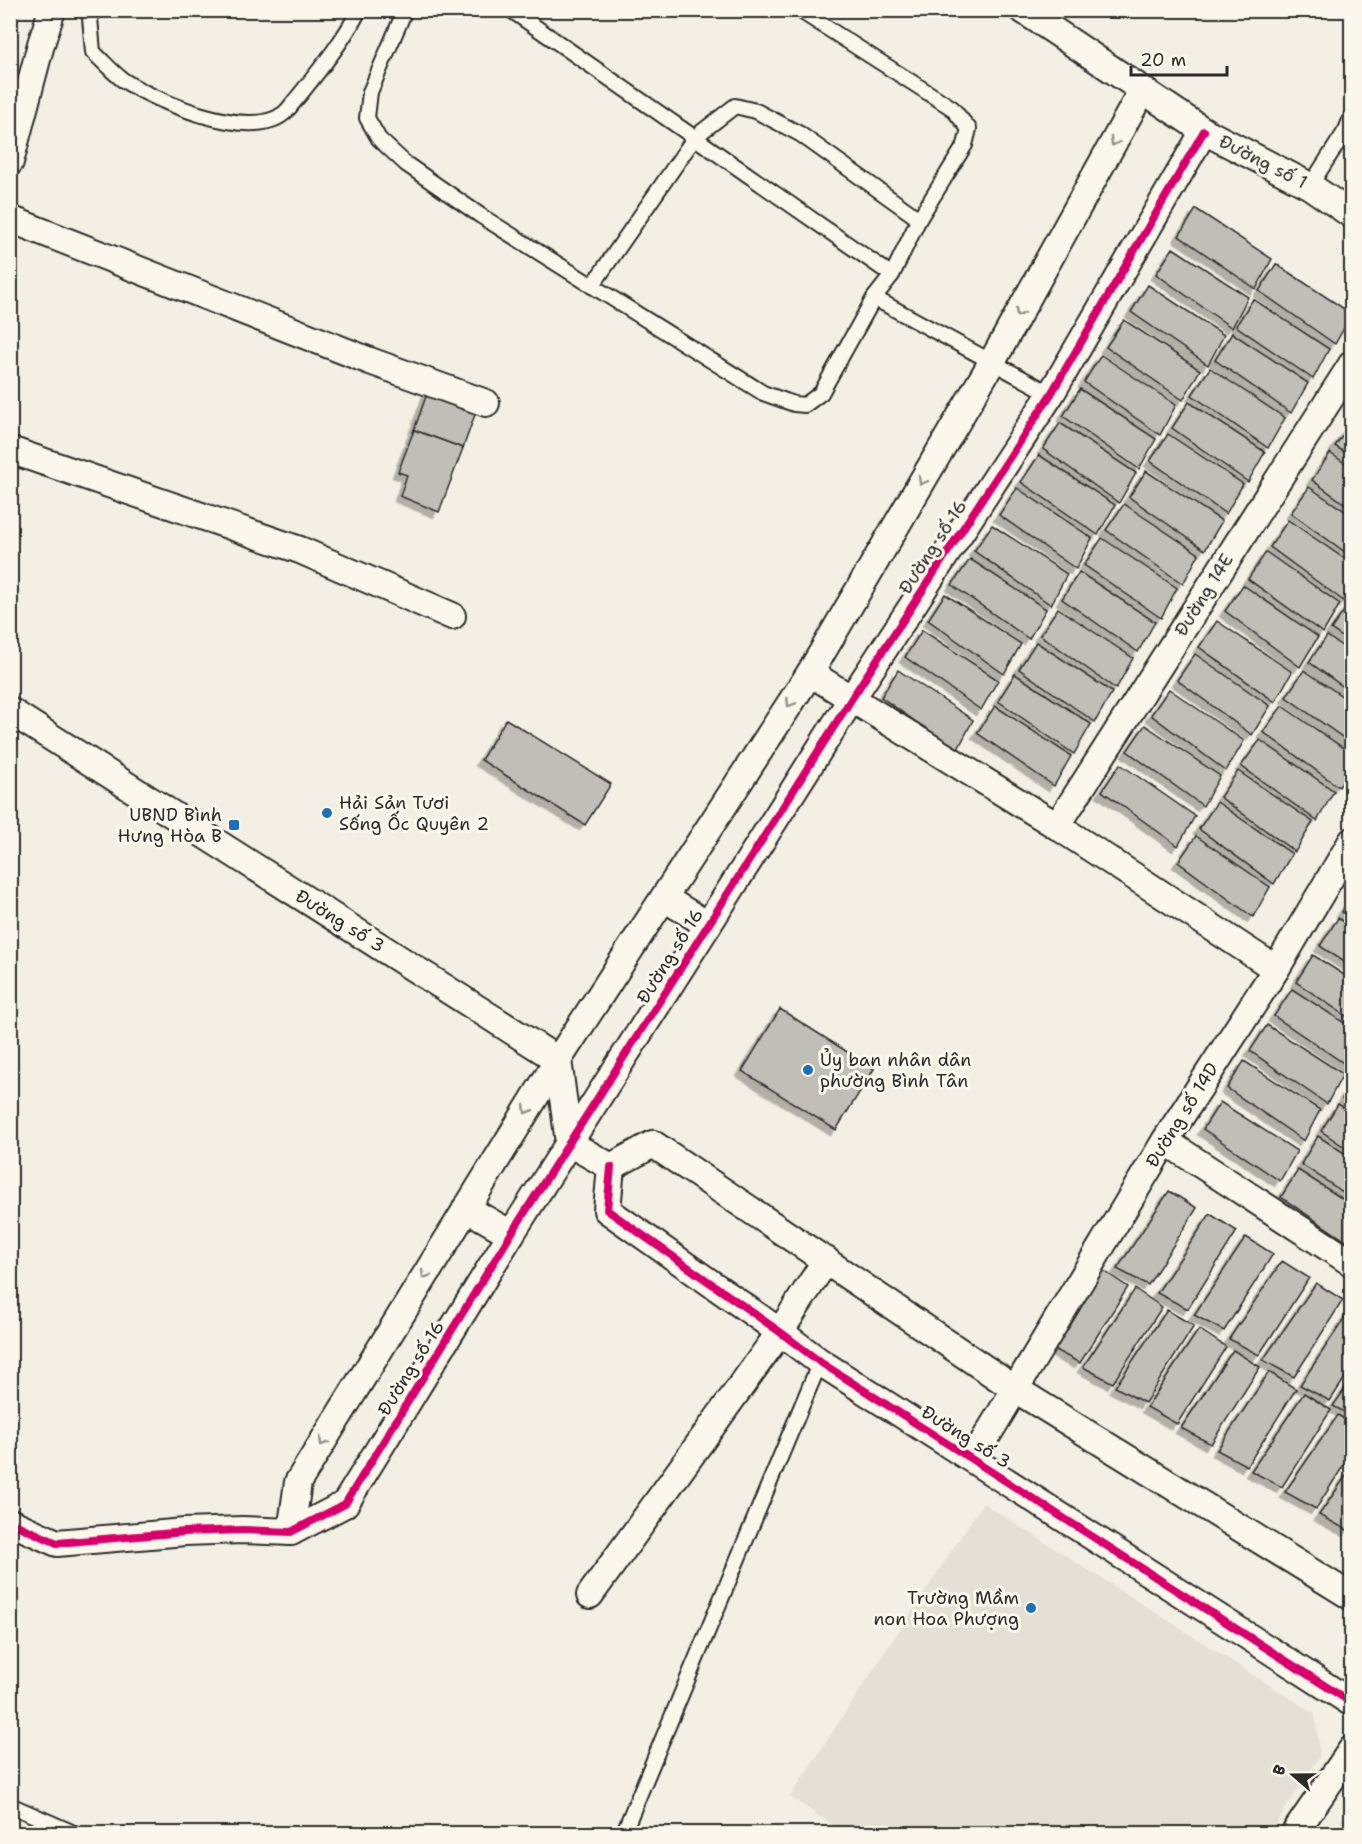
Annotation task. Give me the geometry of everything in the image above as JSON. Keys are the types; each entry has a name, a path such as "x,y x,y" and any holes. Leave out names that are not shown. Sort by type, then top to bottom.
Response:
{"street":[{"path":"10,162 52,10"},
{"name":"Đường số 1","path":"1023,10 1204,131 1310,186 1352,215"},
{"name":"Đường số 16","path":"291,1532 298,1482 558,1060 810,673 992,362 1142,91"},
{"name":"Đường số 16","path":"10,1522 57,1543 185,1532 242,1530 291,1532 345,1504 511,1234 852,698 1051,394 1204,131"},
{"path":"10,219 370,361 486,403"},
{"name":"Đường 14E","path":"1057,826 1352,364"},
{"path":"10,450 300,550 452,616"},
{"path":"810,673 1057,826 1276,969"},
{"name":"Đường số 3","path":"10,711 558,1060"},
{"name":"Đường số 14D","path":"973,1459 1165,1141 1276,969 1352,841"},
{"path":"664,898 708,925"},
{"path":"558,1060 569,1143 610,1167 653,1144 1015,1389 1352,1597"},
{"path":"1165,1141 1352,1263"},
{"name":"Đường số 3","path":"610,1167 607,1210 820,1362 1352,1703"},
{"path":"466,1208 511,1234"},
{"path":"590,1595 780,1332 826,1260"},
{"path":"1294,1833 1352,1749"}],"lane":[{"path":"95,10 90,18 93,52 122,79 160,101 190,112 246,123 269,121 283,114 316,75 359,10"},
{"path":"405,10 370,92 367,118 379,139 406,164 481,216 763,393 794,404 805,405 821,393 874,298 892,275 919,219 965,145 969,129 952,108 799,10"},
{"path":"511,10 892,275"},
{"path":"592,286 695,137 735,106 756,111 800,134 919,219"},
{"path":"1310,186 1346,130 1352,115"},
{"path":"874,298 1051,394"},
{"path":"623,1833 820,1362"},
{"path":"10,1805 76,1833"}],"shaded area":[{"name":"Trường Mầm non Hoa Phượng","path":"983,1503 1315,1714 1320,1756 1270,1833 845,1833 790,1797"},
{"path":"1350,1805 1351,1833 1333,1833"}],"building":[{"path":"1196,209 1272,259 1256,289 1179,236"},
{"path":"1173,248 1248,297 1232,328 1156,274"},
{"path":"1276,264 1352,314 1335,344 1259,291"},
{"path":"1148,285 1224,335 1208,365 1131,312"},
{"path":"1253,299 1329,349 1313,379 1236,326"},
{"path":"1124,320 1200,370 1183,400 1106,347"},
{"path":"1232,333 1308,383 1291,413 1215,360"},
{"path":"1101,355 1176,405 1160,435 1084,382"},
{"path":"1210,368 1285,418 1268,448 1192,395"},
{"path":"1080,389 1156,439 1139,469 1063,416"},
{"path":"428,391 477,409 463,448 414,430"},
{"path":"1189,402 1265,452 1248,482 1172,428"},
{"path":"1352,422 1352,457 1335,446"},
{"path":"1060,423 1136,473 1119,503 1043,449"},
{"path":"414,430 463,448 439,512 400,496 407,475 398,472"},
{"path":"1168,434 1243,484 1226,514 1150,461"},
{"path":"1330,453 1352,468 1352,509 1312,480"},
{"path":"1039,455 1115,505 1098,535 1021,482"},
{"path":"1146,471 1222,521 1205,550 1129,497"},
{"path":"1309,487 1352,516 1352,557 1291,513"},
{"path":"1017,488 1092,538 1076,569 999,515"},
{"path":"1124,504 1199,554 1183,584 1106,530"},
{"path":"1288,520 1352,564 1352,590 1345,602 1270,547"},
{"path":"992,525 1067,574 1051,605 974,551"},
{"path":"1102,538 1177,588 1161,618 1084,565"},
{"path":"1266,552 1340,604 1323,633 1248,579"},
{"path":"970,559 1046,609 1029,639 952,585"},
{"path":"1079,572 1155,622 1138,652 1062,599"},
{"path":"1243,585 1318,637 1300,667 1225,611"},
{"path":"945,594 1021,644 1004,674 928,620"},
{"path":"1350,603 1352,604 1352,644 1331,629"},
{"path":"1058,608 1133,658 1116,689 1040,635"},
{"path":"1217,621 1292,672 1275,702 1199,647"},
{"path":"922,630 998,680 981,710 905,657"},
{"path":"1327,636 1352,653 1352,693 1309,662"},
{"path":"1036,642 1112,692 1095,722 1019,669"},
{"path":"1195,654 1270,706 1252,735 1177,680"},
{"path":"898,670 973,720 957,751 881,697"},
{"path":"1304,670 1352,703 1352,744 1286,697"},
{"path":"1015,674 1091,724 1074,754 998,701"},
{"path":"1169,689 1244,741 1226,771 1151,715"},
{"path":"995,706 1071,756 1054,786 977,733"},
{"path":"1282,706 1352,754 1352,765 1339,787 1263,732"},
{"path":"506,719 611,784 585,825 481,760"},
{"path":"1145,725 1220,776 1203,806 1127,751"},
{"path":"1260,740 1334,791 1317,821 1241,766"},
{"path":"1120,764 1195,816 1178,846 1102,791"},
{"path":"1238,771 1313,822 1295,852 1220,797"},
{"path":"1217,802 1292,854 1274,884 1199,829"},
{"path":"1196,836 1270,887 1253,917 1178,862"},
{"path":"1352,897 1352,918 1342,912"},
{"path":"1338,918 1352,927 1352,967 1320,946"},
{"path":"1313,955 1352,980 1352,1020 1296,982"},
{"path":"1292,989 1352,1028 1351,1068 1274,1016"},
{"name":"Ủy ban nhân dân phường Bình Tân","path":"780,1009 874,1069 836,1130 742,1071"},
{"path":"1267,1025 1343,1074 1327,1104 1250,1051"},
{"path":"1244,1061 1320,1110 1304,1141 1227,1088"},
{"path":"1352,1083 1352,1106 1342,1099"},
{"path":"1220,1102 1297,1151 1280,1181 1203,1129"},
{"path":"1338,1104 1352,1113 1352,1152 1321,1131"},
{"path":"1318,1136 1352,1158 1352,1198 1301,1164"},
{"path":"1298,1170 1352,1205 1352,1245 1281,1197"},
{"path":"1169,1191 1197,1208 1148,1285 1117,1269"},
{"path":"1210,1214 1237,1231 1188,1309 1157,1293"},
{"path":"1246,1237 1273,1254 1224,1331 1194,1315"},
{"path":"1282,1261 1309,1278 1259,1355 1229,1339"},
{"path":"1101,1269 1128,1287 1080,1363 1049,1347"},
{"path":"1316,1283 1343,1300 1294,1377 1263,1360"},
{"path":"1135,1289 1162,1307 1113,1383 1083,1367"},
{"path":"1352,1307 1352,1367 1330,1401 1300,1385"},
{"path":"1167,1310 1194,1326 1145,1403 1115,1387"},
{"path":"1199,1329 1226,1347 1177,1424 1147,1407"},
{"path":"1233,1350 1260,1367 1211,1444 1181,1428"},
{"path":"1269,1372 1296,1389 1247,1466 1217,1450"},
{"path":"1352,1379 1352,1416 1333,1406"},
{"path":"1304,1393 1331,1410 1282,1487 1251,1471"},
{"path":"1338,1415 1352,1424 1352,1452 1316,1509 1285,1492"},
{"path":"1352,1467 1352,1527 1349,1531 1319,1515"}],"cycle path":[{"path":"10,1522 57,1543 185,1532 242,1530 291,1532 345,1504 511,1234 852,698 1051,394 1204,131"},
{"path":"611,1167 607,1210 820,1362 1352,1703"}],"place":[{"name":"Hải Sản Tươi Sống Ốc Quyên 2","path":"327,813"},
{"name":"UBND Bình Hưng Hòa B","path":"234,825"},
{"name":"Ủy ban nhân dân phường Bình Tân","path":"808,1070"},
{"name":"Trường Mầm non Hoa Phượng","path":"1031,1608"}]}
